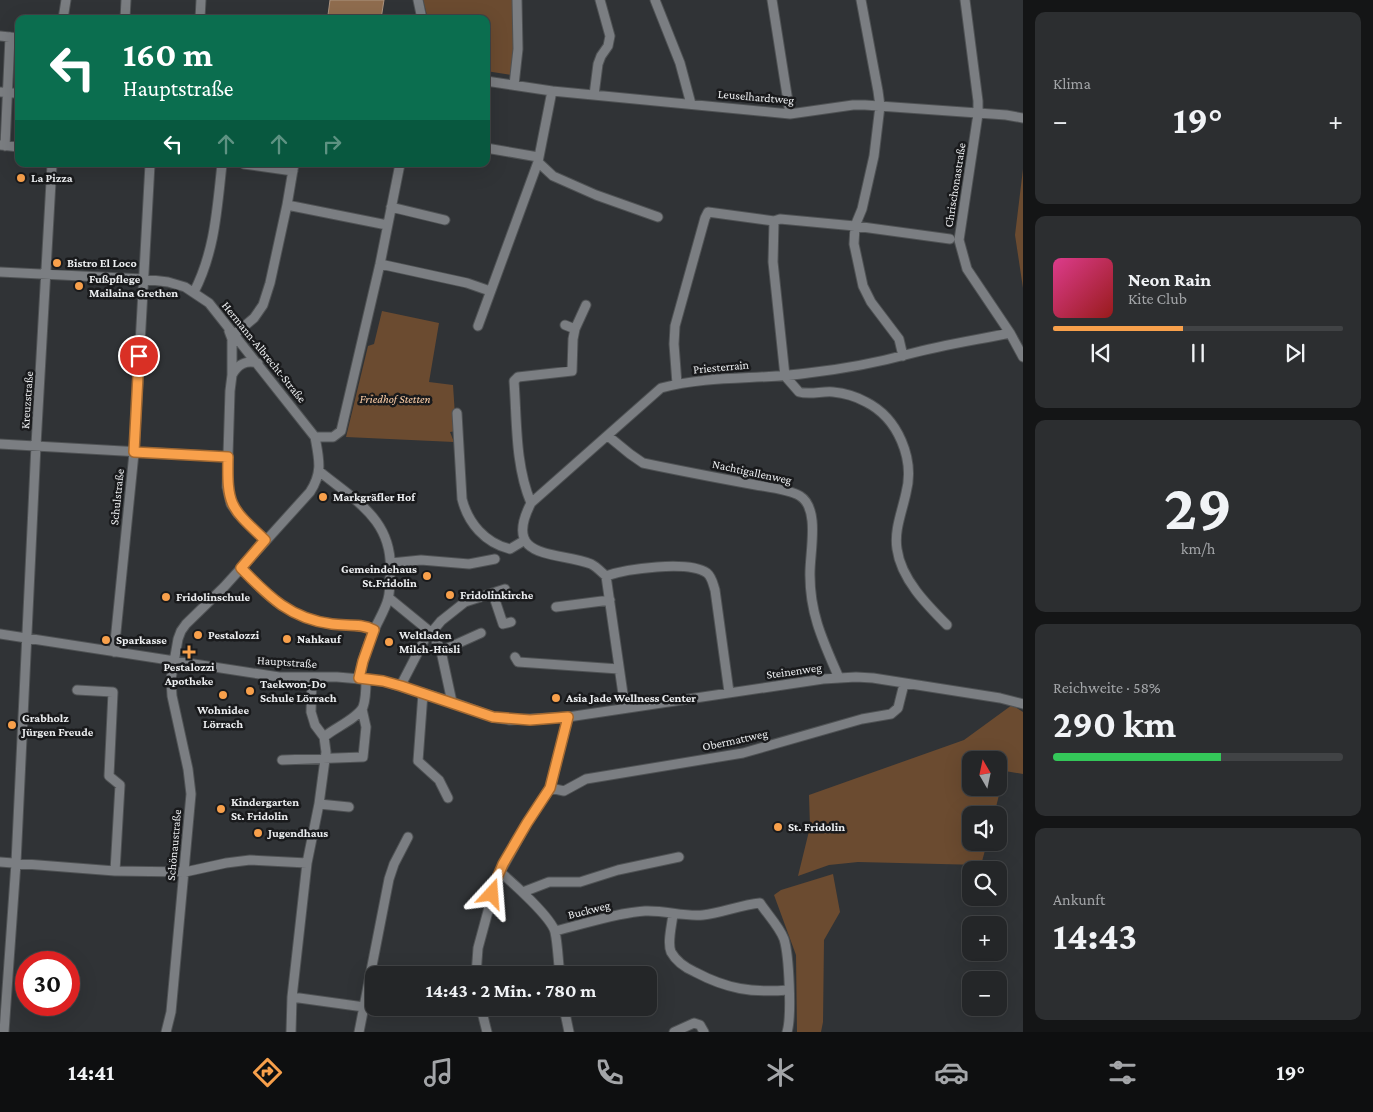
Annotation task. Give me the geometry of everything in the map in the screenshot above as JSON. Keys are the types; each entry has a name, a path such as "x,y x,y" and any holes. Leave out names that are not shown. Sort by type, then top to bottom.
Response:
{"street":[{"path":"64,15 66,0"},
{"path":"125,15 126,0"},
{"path":"200,15 201,0"},
{"path":"418,0 421,15"},
{"path":"514,85 518,49 517,0"},
{"path":"594,95 598,64 608,46 610,36 600,0"},
{"path":"656,0 680,63 691,104"},
{"path":"772,0 790,114"},
{"path":"861,0 880,106 874,156 865,196 855,226 854,244 863,286 871,302 899,339 903,356"},
{"name":"Chrischonastraße","path":"965,0 978,100 978,114 954,240 967,270 1010,333 1023,357"},
{"path":"0,36 14,37 4,92 2,146 15,147"},
{"name":"Leuselhardtweg","path":"490,82 552,91 790,114 852,105 1023,118"},
{"path":"478,326 538,160 552,91"},
{"path":"490,149 538,160 554,176 596,195 658,217"},
{"name":"Kreuzstraße","path":"4,1032 16,863 52,167"},
{"name":"Schulstraße","path":"114,652 134,452 150,167"},
{"path":"194,292 209,258 222,167"},
{"path":"324,737 362,709 365,700 362,679 363,661 374,630 389,598 391,563 387,538 378,523 367,510 319,471 319,457 315,437 333,437 341,431 380,264 399,167"},
{"path":"234,334 254,318 263,305 270,284 293,168"},
{"path":"287,205 387,225"},
{"path":"391,207 444,220"},
{"path":"677,384 674,344 676,326 704,218 708,212 774,221 780,219 855,226 954,240"},
{"path":"774,221 773,262 785,376 799,392 833,392 867,402 893,425 905,448 908,474 907,492 896,534 897,550 901,564 915,589 947,625"},
{"path":"380,264 467,283 490,291"},
{"name":"Hermann-Albrecht-Straße","path":"0,272 143,279 168,282 185,287 209,303 315,437"},
{"path":"586,305 572,339 572,371 518,377 514,381 519,451 525,489 531,503 524,516 523,532 525,540 537,551 590,564 606,576 625,708"},
{"path":"565,325 575,329"},
{"path":"228,326 232,339 228,487 231,504 238,514 265,540"},
{"name":"Priesterrain","path":"531,503 661,388 677,384 751,377 785,376 857,367 1010,333"},
{"path":"232,375 242,363 251,361 258,363"},
{"path":"457,413 460,477 465,512 471,522 485,536 501,547 510,549 525,540"},
{"name":"Nachtigallenweg","path":"608,436 643,463 778,489 800,496 808,505 812,516 810,577 814,614 819,632 839,678"},
{"path":"0,444 228,457"},
{"name":"Schönaustraße","path":"166,1032 171,1012 188,847 191,794 188,769 172,696 171,679 181,631 310,492 317,481 319,471"},
{"path":"391,563 421,560 469,564 496,559"},
{"path":"606,576 640,568 679,567 690,568 708,574 715,590 729,692"},
{"path":"241,568 283,607 299,616 333,624 366,626 374,630"},
{"path":"401,686 430,632 441,621 466,602 505,589"},
{"path":"493,594 503,624 511,622"},
{"path":"389,598 430,632 441,651 452,702"},
{"path":"556,606 610,600"},
{"path":"441,651 481,633"},
{"name":"Hauptstraße","path":"0,634 279,676 383,681 452,702 493,717 510,720 568,717"},
{"path":"515,657 518,662 619,669"},
{"path":"291,1032 292,997 307,863 325,759 324,737 315,724 310,712 312,677"},
{"name":"Steinenweg","path":"568,717 729,692 839,678 873,678 1000,698 1023,704"},
{"name":"Obermattweg","path":"550,788 564,791 586,779 743,753 862,719 891,714 898,708 904,684"},
{"path":"77,690 113,692 109,776 120,785 115,872"},
{"path":"423,693 418,761 439,780 448,798"},
{"path":"282,760 363,757 366,727 362,709"},
{"path":"477,966 478,948 497,878 527,823 550,788 568,717"},
{"path":"318,804 349,807"},
{"path":"359,1032 389,879 394,864 408,837"},
{"path":"523,892 549,882 580,882 618,870 679,857"},
{"path":"0,862 115,872 185,872 250,860 307,863"},
{"name":"Buckweg","path":"500,872 523,892 551,923 555,931 634,912 648,911 704,915 748,904 760,903 784,938 788,990"},
{"path":"673,914 670,942 671,952 682,964 691,970 730,987 759,991 788,990 789,1025 787,1032"},
{"path":"555,931 559,966"},
{"path":"292,997 364,1007"},
{"path":"483,1016 487,1032"},
{"path":"566,1016 569,1032"},
{"path":"674,1032 694,1023 700,1025 704,1032"}],"green space":[{"path":"423,0 515,0 512,75 490,72 490,15 427,15"},
{"path":"1023,169 1023,288 1015,235"},
{"name":"Friedhof Stetten","path":"382,311 439,323 429,382 453,385 456,431 450,432 454,442 346,437 368,346 374,344"},
{"path":"1012,705 1023,712 1023,774 1008,772 1008,751 962,751 962,796 999,796 996,806 962,806 962,851 985,851 982,861 962,861 962,865 858,862 829,865 798,876 810,827 809,795 964,740"},
{"path":"833,874 840,912 824,940 823,1022 821,1032 797,1032 796,955 774,895 781,890"}],"shaded area":[{"path":"330,0 384,0 382,15 328,15"}],"place":[{"name":"La Pizza","path":"21,178"},
{"name":"Bistro El Loco","path":"57,263"},
{"name":"Fußpflege Mailaina Grethen","path":"79,286"},
{"name":"Markgräfler Hof","path":"323,497"},
{"name":"Gemeindehaus St.Fridolin","path":"427,576"},
{"name":"Fridolinkirche","path":"450,595"},
{"name":"Fridolinschule","path":"166,597"},
{"name":"Pestalozzi","path":"198,635"},
{"name":"Nahkauf","path":"287,639"},
{"name":"Sparkasse","path":"106,640"},
{"name":"Weltladen Milch-Hüsli","path":"389,642"},
{"name":"Pestalozzi Apotheke","path":"189,652"},
{"name":"Taekwon-Do Schule Lörrach","path":"250,691"},
{"name":"Wohnidee Lörrach","path":"223,695"},
{"name":"Asia Jade Wellness Center","path":"556,698"},
{"name":"Grabholz Jürgen Freude","path":"12,725"},
{"name":"Kindergarten St. Fridolin","path":"221,809"},
{"name":"St. Fridolin","path":"778,827"},
{"name":"Jugendhaus","path":"258,833"}],"route":[{"path":"139,356 134,452 228,457 228,487 231,504 238,514 265,540 241,568 257,585 283,607 299,616 333,624 366,626 374,630 367,647 359,678 383,681 401,686 493,717 510,720 530,720 568,717 550,788 503,864 492,894"}]}
